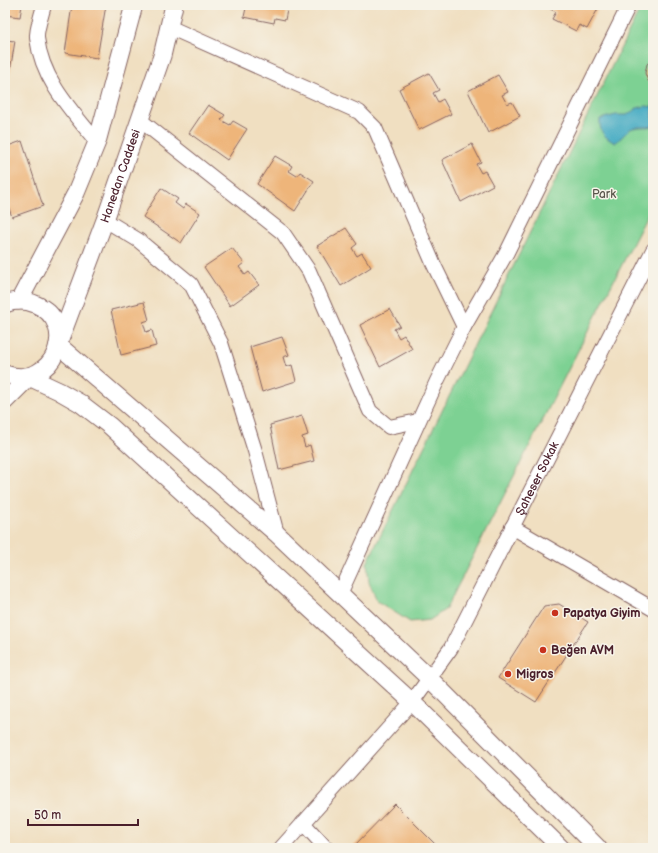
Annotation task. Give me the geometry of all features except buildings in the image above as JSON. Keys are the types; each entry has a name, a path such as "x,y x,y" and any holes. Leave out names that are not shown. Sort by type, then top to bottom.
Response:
{"street":[{"path":"44,5 36,37 45,71 62,99 96,142"},
{"path":"134,5 96,142 76,193 10,300 30,302 40,306 49,313 59,334 58,345 277,534 429,678 598,848"},
{"name":"Hanedan Caddesi","path":"29,376 39,372 48,365 55,356 105,220 162,56 174,5"},
{"path":"340,594 418,421 464,327 507,252 629,5"},
{"path":"169,27 359,112 375,128 434,263 464,327"},
{"path":"140,120 283,233 309,271 370,411 389,427 418,421"},
{"path":"105,220 138,240 191,284 221,343 255,451 277,534"},
{"name":"Şaheser Sokak","path":"281,848 412,702 451,648 653,250"},
{"path":"5,374 17,377 29,376 80,403 110,426 412,702 560,848"},
{"path":"5,401 29,376"},
{"path":"512,527 653,609"},
{"path":"303,823 326,848"}],"green space":[{"name":"Park","path":"642,5 653,5 653,204 446,609 430,620 410,622 377,601 369,582 367,563"}],"water":[{"path":"646,106 653,107 653,126 635,127 615,143 608,139 601,131 600,119 616,115 627,115 637,108"}],"place":[{"name":"Papatya Giyim","path":"555,613"},
{"name":"Beğen AVM","path":"543,650"},
{"name":"Migros","path":"508,674"}]}
